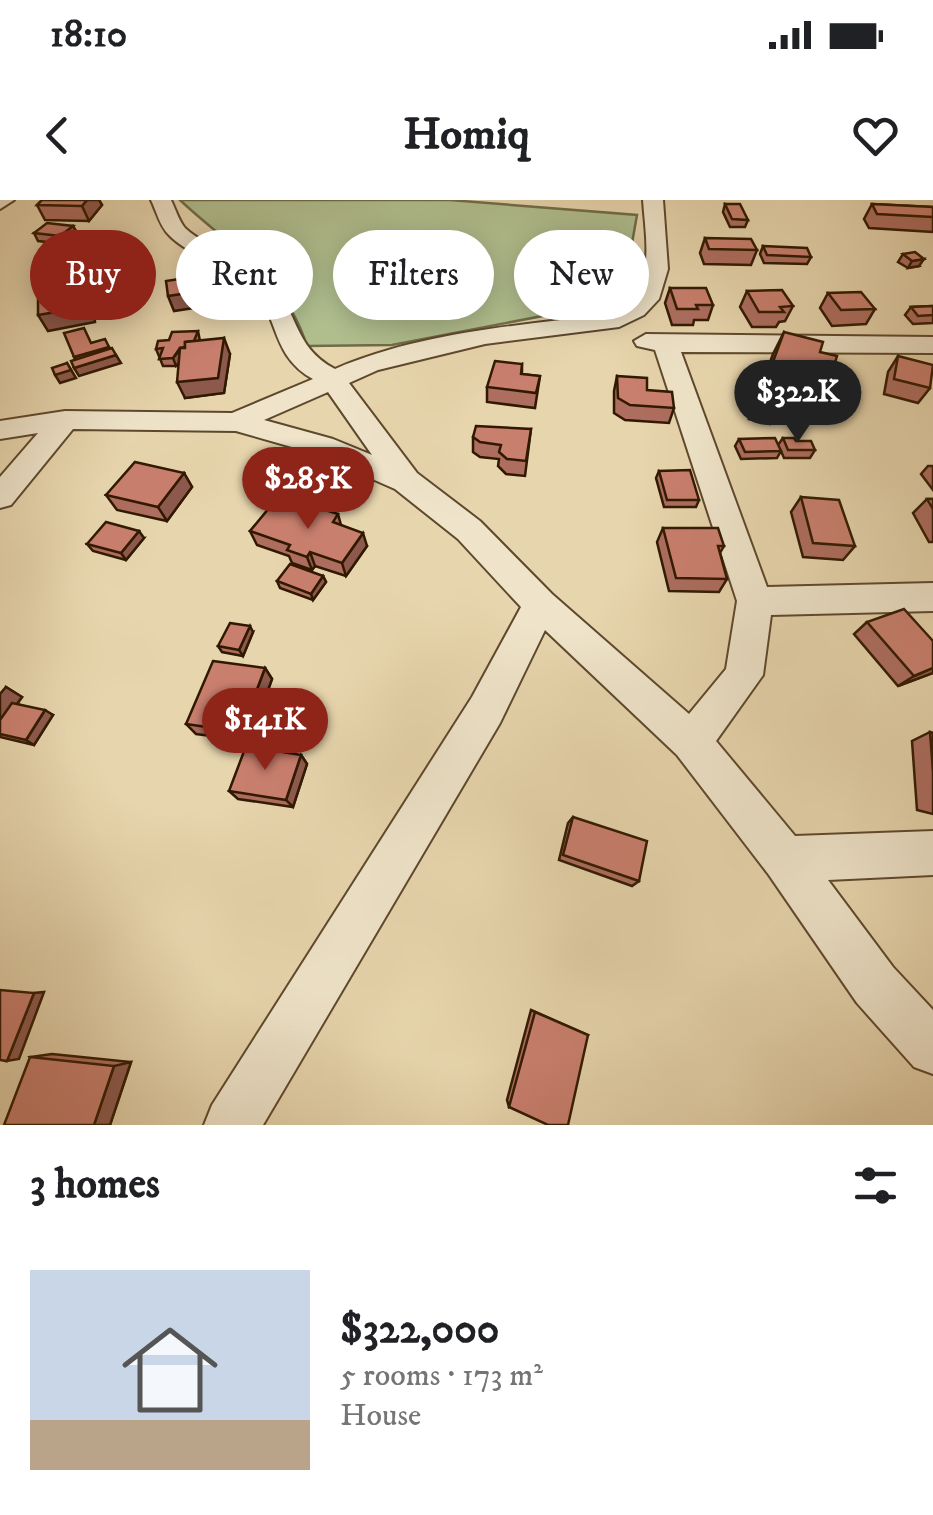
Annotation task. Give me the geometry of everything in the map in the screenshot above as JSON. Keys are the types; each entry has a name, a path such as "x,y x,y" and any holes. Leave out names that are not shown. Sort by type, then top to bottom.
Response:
{"street":[{"path":"161,200 162,209 176,231 258,280 279,313 293,349 307,365 332,378 406,481"},
{"path":"649,300 656,284 653,200"},
{"path":"236,422 369,364 484,337 619,320 633,334 666,344 933,344"},
{"path":"666,344 756,602 744,675 692,742"},
{"path":"0,497 64,420"},
{"path":"0,430 64,420 236,422 323,446 406,481 469,530 540,604 692,742 785,859 875,985 933,1048"},
{"path":"756,602 933,596"},
{"path":"232,1125 486,710 540,604"},
{"path":"785,859 933,854"}],"green space":[{"path":"180,200 450,200 637,215 634,230 514,230 514,320 522,320 392,345 307,346 296,320 313,320 313,230 215,230"}],"building":[{"path":"42,200 87,200 82,206 37,205"},
{"path":"725,204 740,204 748,220 732,219"},
{"path":"872,204 933,207 933,217 877,214"},
{"path":"47,223 73,226 68,230 38,230"},
{"path":"705,238 751,239 757,250 709,249"},
{"path":"763,246 807,248 811,257 767,255"},
{"path":"915,252 924,259 912,261 903,254"},
{"path":"176,279 176,295 168,296 166,281"},
{"path":"670,288 706,288 713,305 677,309"},
{"path":"782,290 793,306 780,307 784,312 759,312 747,291"},
{"path":"861,292 875,309 841,310 828,293"},
{"path":"933,306 933,315 918,316 911,307"},
{"path":"84,328 91,343 105,339 109,347 74,357 64,333"},
{"path":"198,331 194,341 185,342 173,358 159,359 163,348 156,349 158,341 169,340 172,332"},
{"path":"784,332 823,342 820,352 837,356 831,376 825,374 816,403 785,394 782,403 760,397"},
{"path":"224,338 218,378 177,382 180,348 185,348 185,342"},
{"path":"112,348 116,355 74,368 71,361"},
{"path":"898,356 933,365 930,388 894,379"},
{"path":"495,361 522,364 521,374 540,376 536,393 487,387"},
{"path":"67,363 71,370 55,375 52,368"},
{"path":"617,376 647,378 647,390 672,392 674,408 630,405 618,398"},
{"path":"476,426 531,429 526,461 507,459 499,452 501,445 480,442 473,437"},
{"path":"775,438 781,451 745,452 739,439"},
{"path":"783,438 811,441 815,450 788,450"},
{"path":"135,462 184,473 158,507 106,495"},
{"path":"690,470 699,500 667,500 659,471"},
{"path":"801,497 839,500 855,546 813,543"},
{"path":"274,502 313,515 319,508 338,514 333,522 363,533 342,563 310,552 307,557 287,550 290,545 250,531"},
{"path":"106,522 139,531 121,553 87,544"},
{"path":"663,528 718,528 724,546 718,546 727,579 676,578"},
{"path":"290,564 323,576 311,594 277,581"},
{"path":"904,609 933,641 933,668 914,676 867,622"},
{"path":"230,623 250,626 239,650 218,646"},
{"path":"213,661 265,668 241,732 186,724"},
{"path":"12,703 45,710 26,740 0,734 0,720"},
{"path":"246,746 301,755 286,800 229,791"},
{"path":"573,817 647,841 639,881 563,855"},
{"path":"0,990 34,993 7,1061 0,1060"},
{"path":"535,1012 588,1035 568,1125 548,1125 509,1107"},
{"path":"30,1057 114,1066 94,1125 4,1125"}]}
